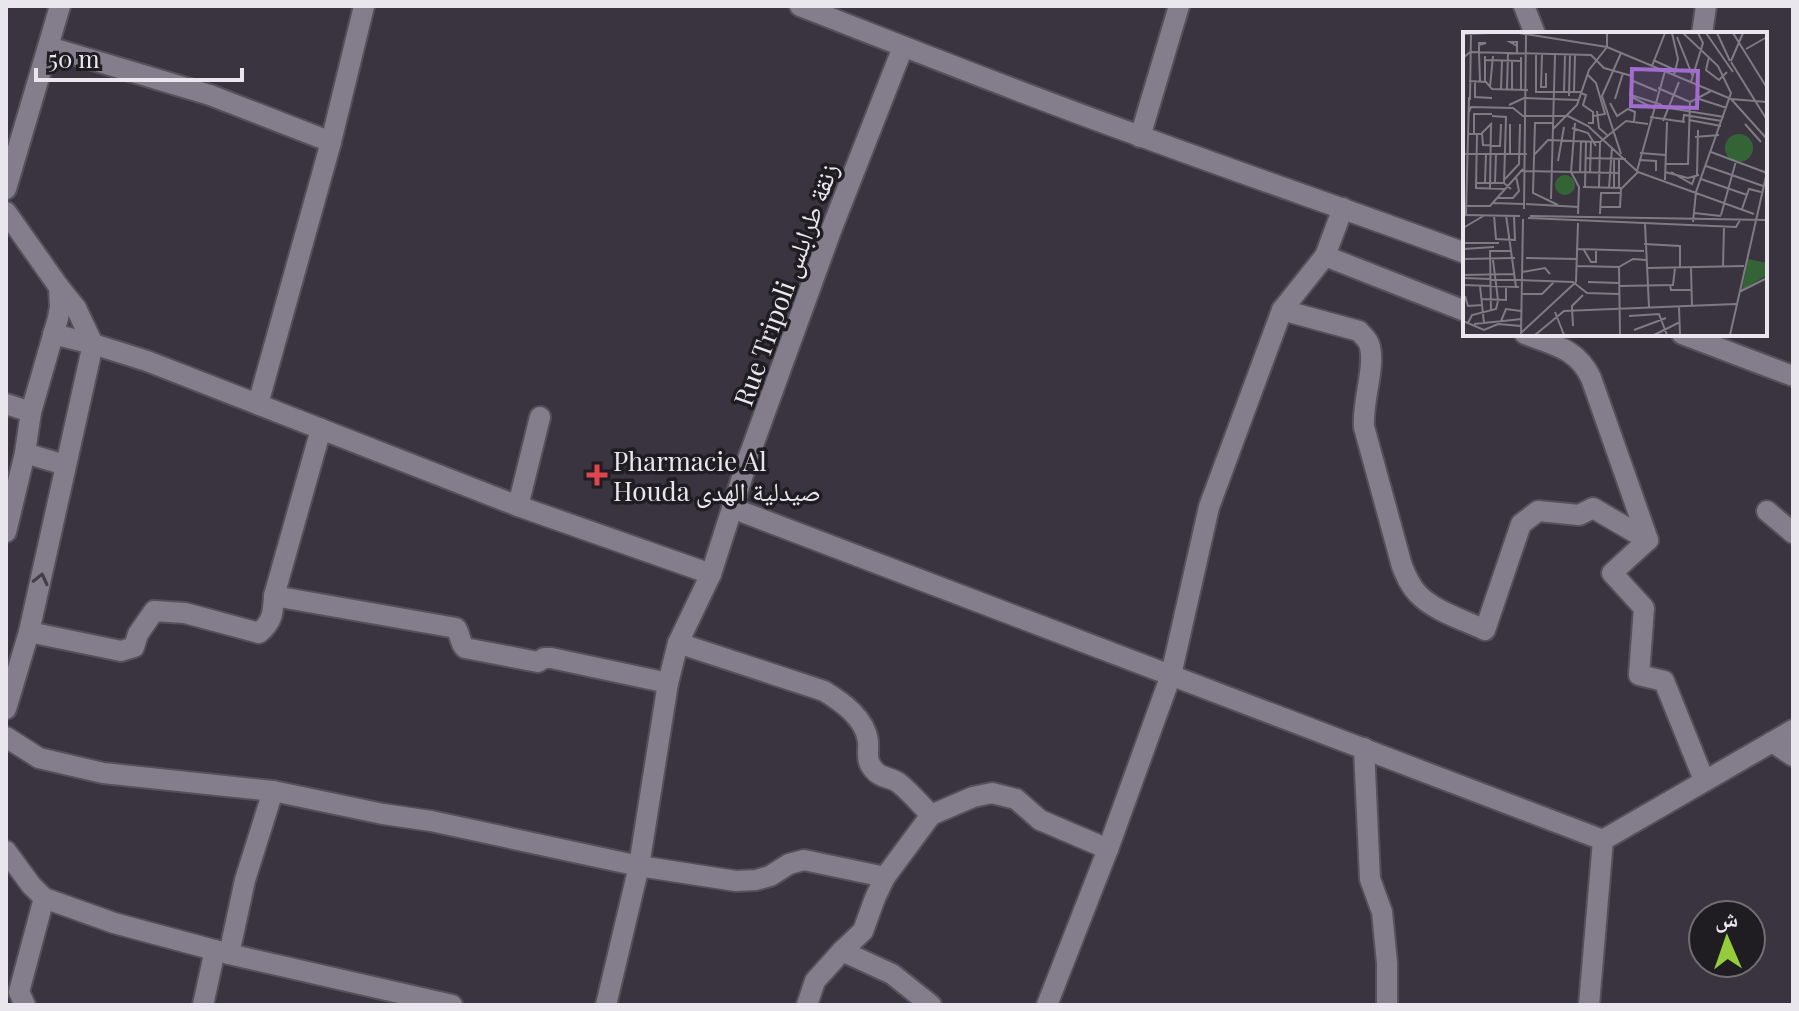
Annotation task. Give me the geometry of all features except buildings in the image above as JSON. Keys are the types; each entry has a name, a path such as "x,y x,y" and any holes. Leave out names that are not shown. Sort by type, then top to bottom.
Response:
{"street":[{"path":"6,189 60,6"},
{"path":"258,404 331,142 364,6"},
{"path":"800,6 844,14 903,47 1140,137 1463,252"},
{"path":"1140,137 1179,6"},
{"path":"1524,6 1534,32"},
{"path":"1702,32 1706,6"},
{"path":"49,47 210,95 331,142"},
{"name":"Rue Tripoli زنقة طرابلس","path":"606,1005 639,866 668,683 678,643 711,574 748,459 832,228 903,47"},
{"path":"1047,1005 1171,675 1209,507 1282,310 1325,256 1343,208"},
{"path":"6,212 76,308 93,344 29,632 6,709"},
{"path":"1325,256 1463,310"},
{"path":"6,532 25,453 31,412 60,307 59,287"},
{"path":"1282,310 1359,331 1371,347 1364,427 1402,566 1418,594 1432,605 1485,630 1521,524 1538,511 1579,515 1593,508 1648,540"},
{"path":"53,334 147,361 518,506 711,574"},
{"path":"1530,336 1567,350 1586,367 1648,540"},
{"path":"1687,336 1793,376"},
{"path":"6,404 31,412"},
{"path":"518,506 540,417"},
{"path":"29,632 121,651 134,647 138,634 154,611 185,613 259,633 273,615 274,596 321,429"},
{"path":"25,453 65,465"},
{"path":"732,508 1603,840"},
{"path":"1767,511 1793,533"},
{"path":"1648,540 1612,573 1644,608 1639,675 1664,681 1704,780"},
{"path":"274,596 456,628 460,643 465,648 538,662 551,658 668,683"},
{"path":"678,643 824,691 839,700 861,724 868,739 867,761 875,773 898,781 931,815"},
{"path":"1603,840 1793,730"},
{"path":"6,737 39,758 103,773 273,791 639,866 736,881 770,876 789,864 804,860 885,877"},
{"path":"1772,742 1793,756"},
{"path":"1364,748 1370,879 1384,925 1387,1005"},
{"path":"203,1005 273,791"},
{"path":"807,1005 815,981 863,931 885,877 931,815 973,797 992,793 1016,799 1040,820 1108,849"},
{"path":"1589,1005 1603,840"},
{"path":"6,851 44,898 114,923 222,952 452,1005"},
{"path":"25,1005 19,992 44,898"},
{"path":"842,951 892,974 931,1005"}],"place":[{"name":"Pharmacie Al Houda صيدلية الهدى","path":"597,475"}]}
